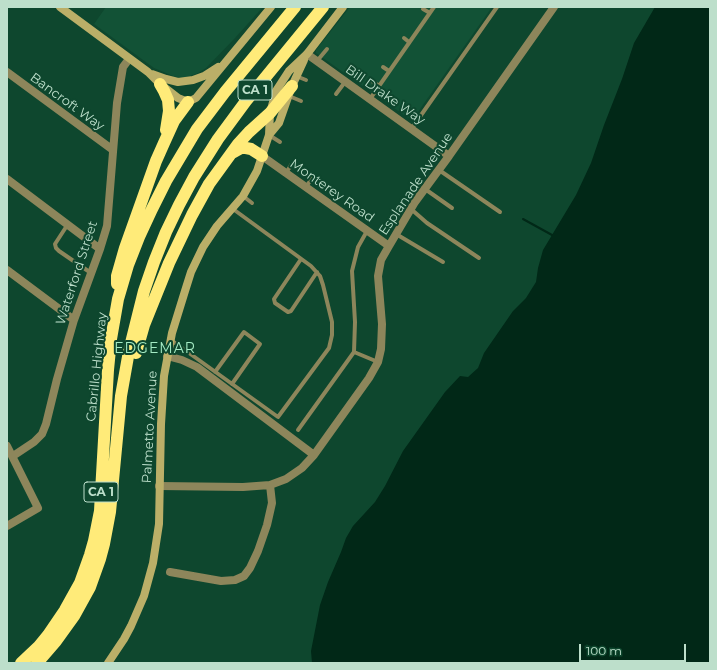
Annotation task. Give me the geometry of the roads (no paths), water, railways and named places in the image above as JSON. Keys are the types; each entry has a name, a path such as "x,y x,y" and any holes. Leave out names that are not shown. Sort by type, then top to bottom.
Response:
{"highway":[{"name":"Cabrillo Highway","path":"21,663 39,646 65,610 80,583 94,542 102,492 109,354 118,299 128,265 145,223 158,195 197,129 215,104 294,7"},
{"name":"Cabrillo Highway","path":"37,663 56,641 74,616 90,587 106,538 123,381 142,298 160,247 179,205 206,158 227,126 323,7"},
{"path":"160,84 168,100 169,111 164,143"},
{"path":"119,412 144,325 183,232 209,184 230,154 249,132 270,113 292,86"},
{"path":"118,299 117,276 139,206 174,121 188,102"},
{"path":"230,154 241,148 246,148 251,149 262,156"}],"street":[{"path":"60,7 148,72 160,84 178,98 188,102 196,98 271,7"},
{"name":"Palmetto Avenue","path":"270,135 270,113 276,92 282,81 289,71 307,54 343,7"},
{"name":"Esplanade Avenue","path":"159,486 242,487 270,485 286,479 302,468 314,455 369,378 378,362 381,350 382,324 378,276 381,260 411,209 554,7"},
{"name":"Palmetto Avenue","path":"108,663 131,626 149,580 158,524 164,376 170,340 184,291 198,257 210,236 243,196 257,171 270,135 279,123 292,86 307,54"},
{"name":"Bill Drake Way","path":"307,54 449,156"},
{"name":"Waterford Street","path":"13,456 34,442 42,434 74,320 107,226 117,103 123,67 129,58"},
{"path":"148,72 178,82 193,80 204,76 225,62"},
{"name":"Bancroft Way","path":"7,72 113,150"},
{"name":"Monterey Road","path":"262,156 389,246"},
{"path":"7,179 100,249"},
{"path":"7,270 74,320"},
{"path":"167,356 182,360 197,367 314,455"},
{"path":"7,446 38,508 7,526"},
{"path":"170,572 221,581 235,580 244,576 250,568 258,551 267,525 272,503 270,485"}],"lane":[{"path":"370,98 434,7"},
{"path":"412,128 497,7"},
{"path":"423,9 430,13"},
{"path":"414,24 420,28"},
{"path":"404,38 409,42"},
{"path":"317,61 327,49"},
{"path":"383,67 389,71"},
{"path":"301,101 292,86 306,80"},
{"path":"336,94 345,81"},
{"path":"372,81 379,86"},
{"path":"270,135 280,142"},
{"path":"286,173 291,165"},
{"path":"439,169 500,212"},
{"path":"306,187 312,178"},
{"path":"425,189 452,208"},
{"path":"243,196 252,203"},
{"path":"170,340 278,417 329,348 332,336 332,322 320,276 311,266 233,208"},
{"path":"411,209 479,258"},
{"path":"68,224 55,244 56,248 59,252 91,273"},
{"path":"298,430 354,352 355,322 352,270 358,247 367,231"},
{"path":"396,234 443,262"},
{"path":"301,259 274,299 275,303 288,312 291,311 317,272"},
{"path":"215,372 244,332 260,344 232,384"},
{"path":"354,352 378,362"}],"waterway":[{"path":"523,219 552,235"}],"district":[{"name":"EDGEMAR","path":"155,349"}]}
